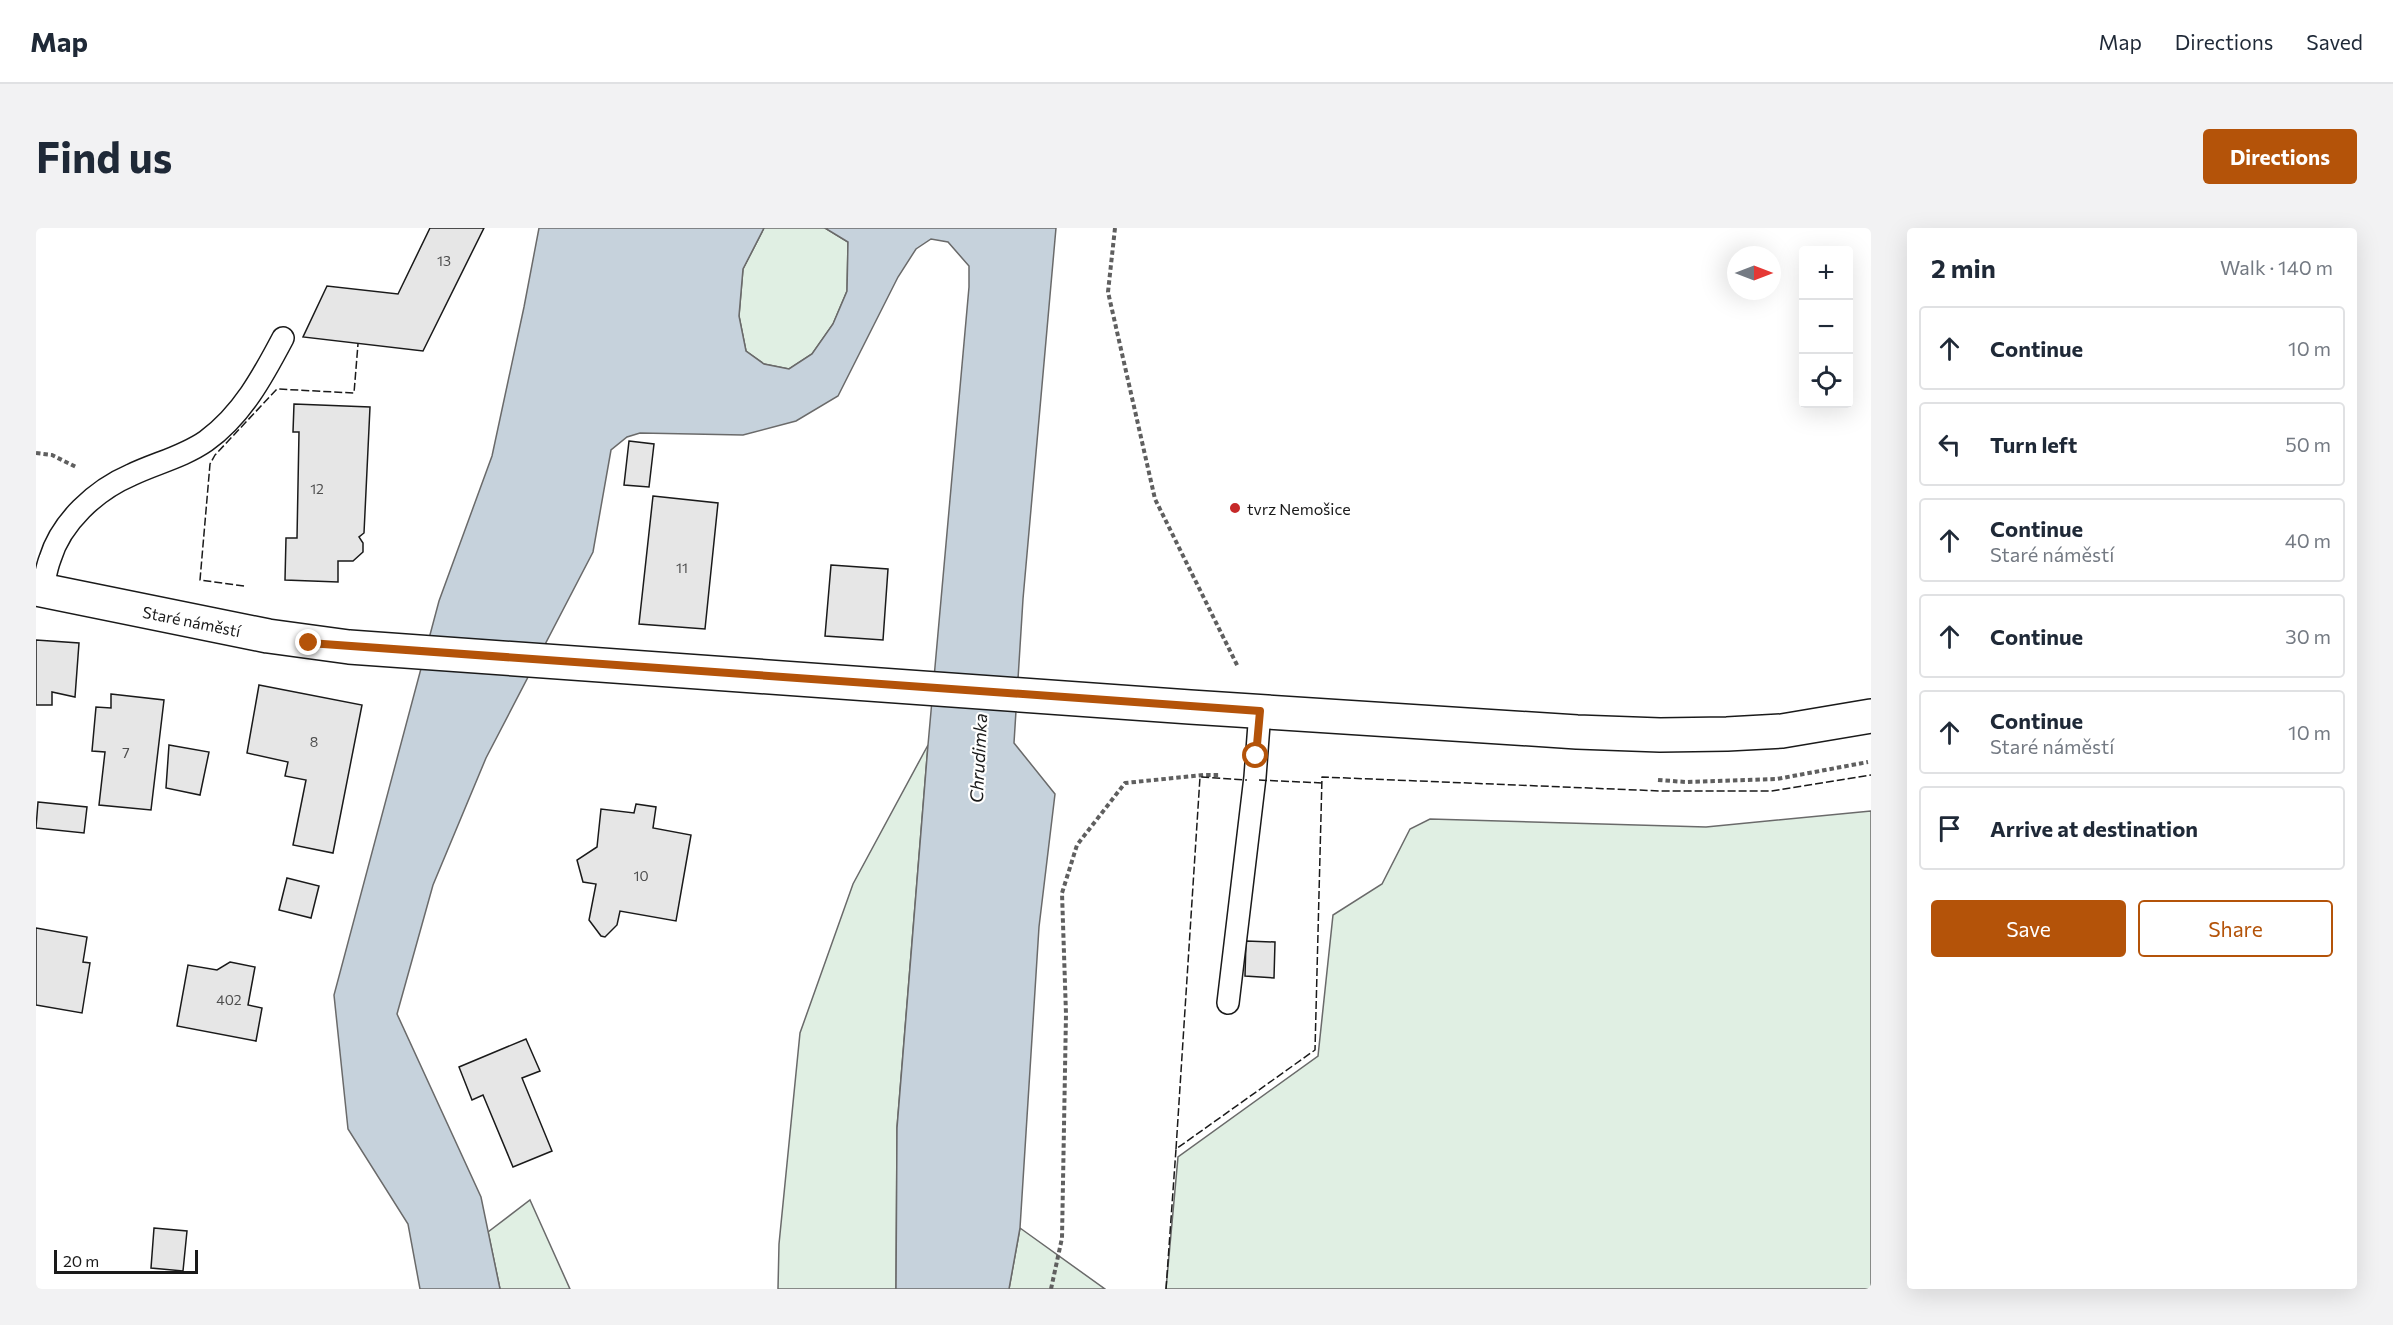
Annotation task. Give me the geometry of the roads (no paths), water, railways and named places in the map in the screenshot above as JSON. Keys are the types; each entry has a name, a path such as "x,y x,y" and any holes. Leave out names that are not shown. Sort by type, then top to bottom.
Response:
{"street":[{"name":"Staré náměstí","path":"39,589 268,636 349,647 1260,711"},
{"path":"1260,711 1576,732 1660,735 1782,731 1871,716"}],"lane":[{"path":"39,589 58,540 75,516 111,485 181,455 207,440 249,397 283,338"},
{"path":"1228,1004 1255,777 1260,711"}],"water":[{"name":"Chrudimka","path":"539,228 764,228 743,269 739,316 746,351 764,364 789,369 812,354 833,324 847,291 848,242 825,228 1056,228 1023,599 1014,743 1055,794 1039,927 1020,1228 1009,1289 896,1289 897,1128 969,287 969,266 948,242 931,239 916,249 898,277 838,396 796,421 743,435 640,433 627,437 611,450 593,552 486,758 433,885 397,1014 481,1197 500,1289 420,1289 408,1224 348,1129 334,995 439,601 492,456"}],"place":[{"name":"tvrz Nemošice","path":"1235,508"}]}
